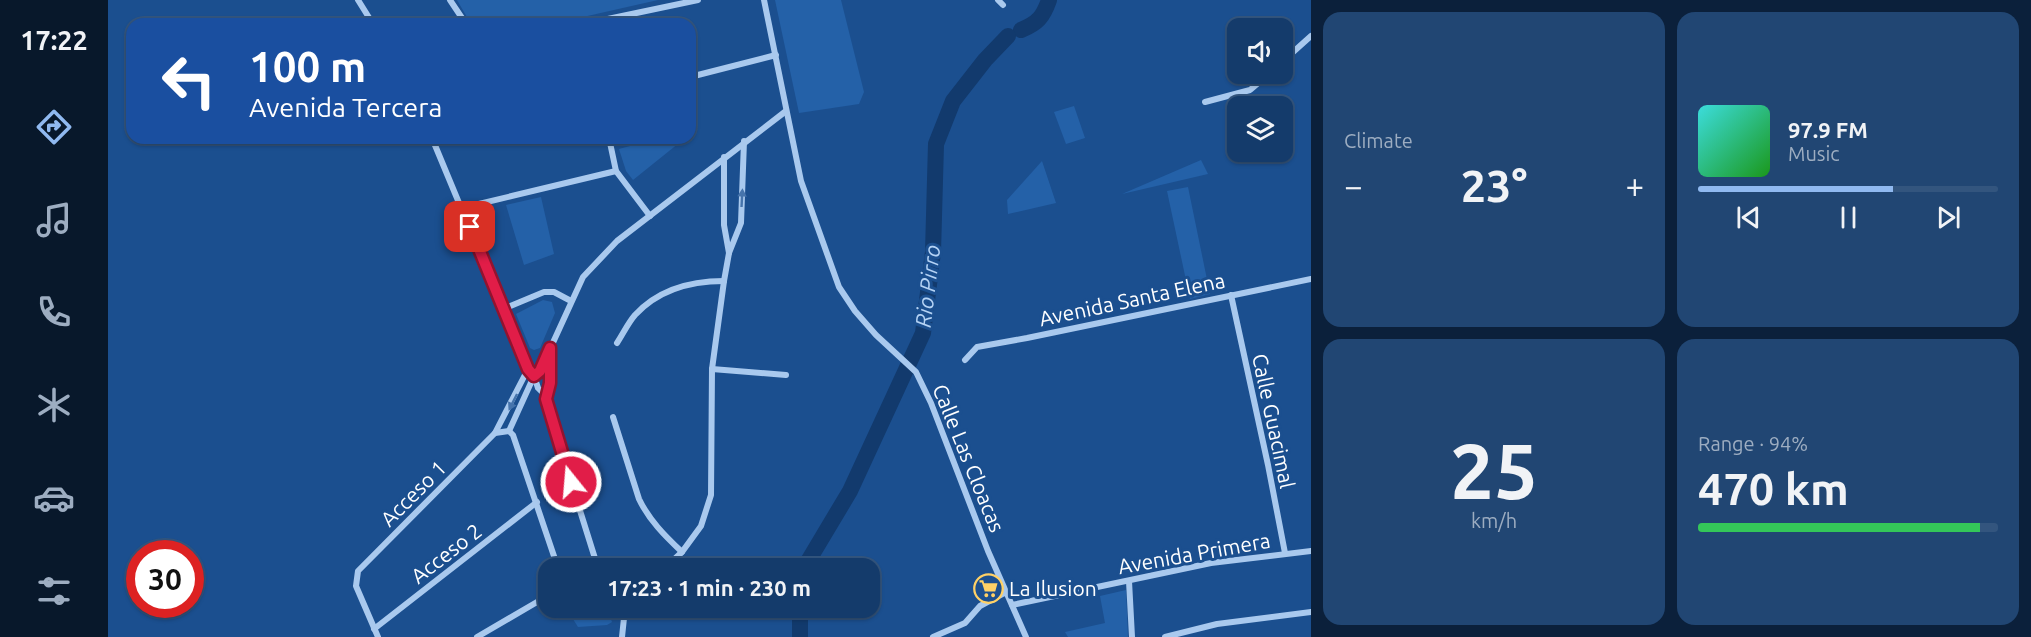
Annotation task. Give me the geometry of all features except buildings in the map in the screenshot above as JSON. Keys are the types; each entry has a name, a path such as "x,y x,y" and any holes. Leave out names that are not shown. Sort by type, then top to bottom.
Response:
{"street":[{"path":"358,0 369,18"},
{"path":"450,0 462,18"},
{"path":"612,18 698,0"},
{"name":"Calle Las Cloacas","path":"764,0 801,181 839,287 855,311 876,335 916,372 931,403 970,508 1026,637"},
{"path":"1293,52 1311,36"},
{"path":"696,75 776,55"},
{"path":"1205,102 1250,90 1257,84"},
{"path":"506,431 534,376 540,371 571,301 584,278 616,241 786,111"},
{"path":"676,558 701,526 711,495 712,369 729,253 741,223 744,141"},
{"path":"435,144 528,369 534,376 538,388 546,396"},
{"path":"610,144 616,171 650,216"},
{"path":"724,157 724,225 729,253"},
{"path":"462,208 616,171"},
{"name":"Avenida Santa Elena","path":"965,360 977,346 1060,332 1311,279"},
{"path":"617,343 634,316 672,289 698,281 724,281"},
{"path":"503,309 544,292 554,292 571,301"},
{"name":"Calle Guacimal","path":"1231,295 1285,554"},
{"path":"550,348 550,383 546,396 595,558"},
{"path":"495,433 528,369"},
{"path":"712,369 786,375"},
{"path":"613,417 639,499 645,511 682,552"},
{"path":"495,433 506,431 513,435 555,558"},
{"name":"Acceso 1","path":"374,629 356,586 358,571 495,433"},
{"name":"Acceso 2","path":"374,629 537,502"},
{"name":"Avenida Primera","path":"1012,605 1211,563 1311,551"},
{"path":"1129,581 1132,637"},
{"path":"933,637 964,623 980,606 1006,592"},
{"path":"477,637 538,601"},
{"path":"1165,637 1217,624 1311,612"},
{"path":"622,637 624,618"},
{"path":"374,629 378,637"}],"shaded area":[{"path":"457,0 658,0 580,18 468,18"},
{"path":"775,0 841,0 864,92 859,104 799,113"},
{"path":"1074,106 1085,138 1066,144 1054,112"},
{"path":"637,144 678,144 633,180 626,171 619,149"},
{"path":"1201,160 1208,174 1122,194"},
{"path":"1042,161 1056,203 1008,214 1007,200"},
{"path":"1188,187 1210,294 1190,299 1167,191"},
{"path":"541,197 554,254 524,265 506,205"},
{"path":"543,300 552,302 555,313 540,348 534,350 530,348 516,314"},
{"path":"1126,590 1128,637 1068,637 1065,632 1105,623 1100,596"},
{"path":"572,618 611,618 612,622 607,625 578,627"}],"waterway":[{"name":"Rio Pirro","path":"1021,30 1039,19 1049,0"},
{"name":"Rio Pirro","path":"810,558 850,491 923,333 933,252 936,144 953,101 985,60 1008,36"},
{"name":"Rio Pirro","path":"800,618 800,637"}],"place":[{"name":"La Ilusion","path":"988,588"}],"route":[{"path":"470,227 532,375 540,371 550,348 550,387 546,399 571,482"}]}
